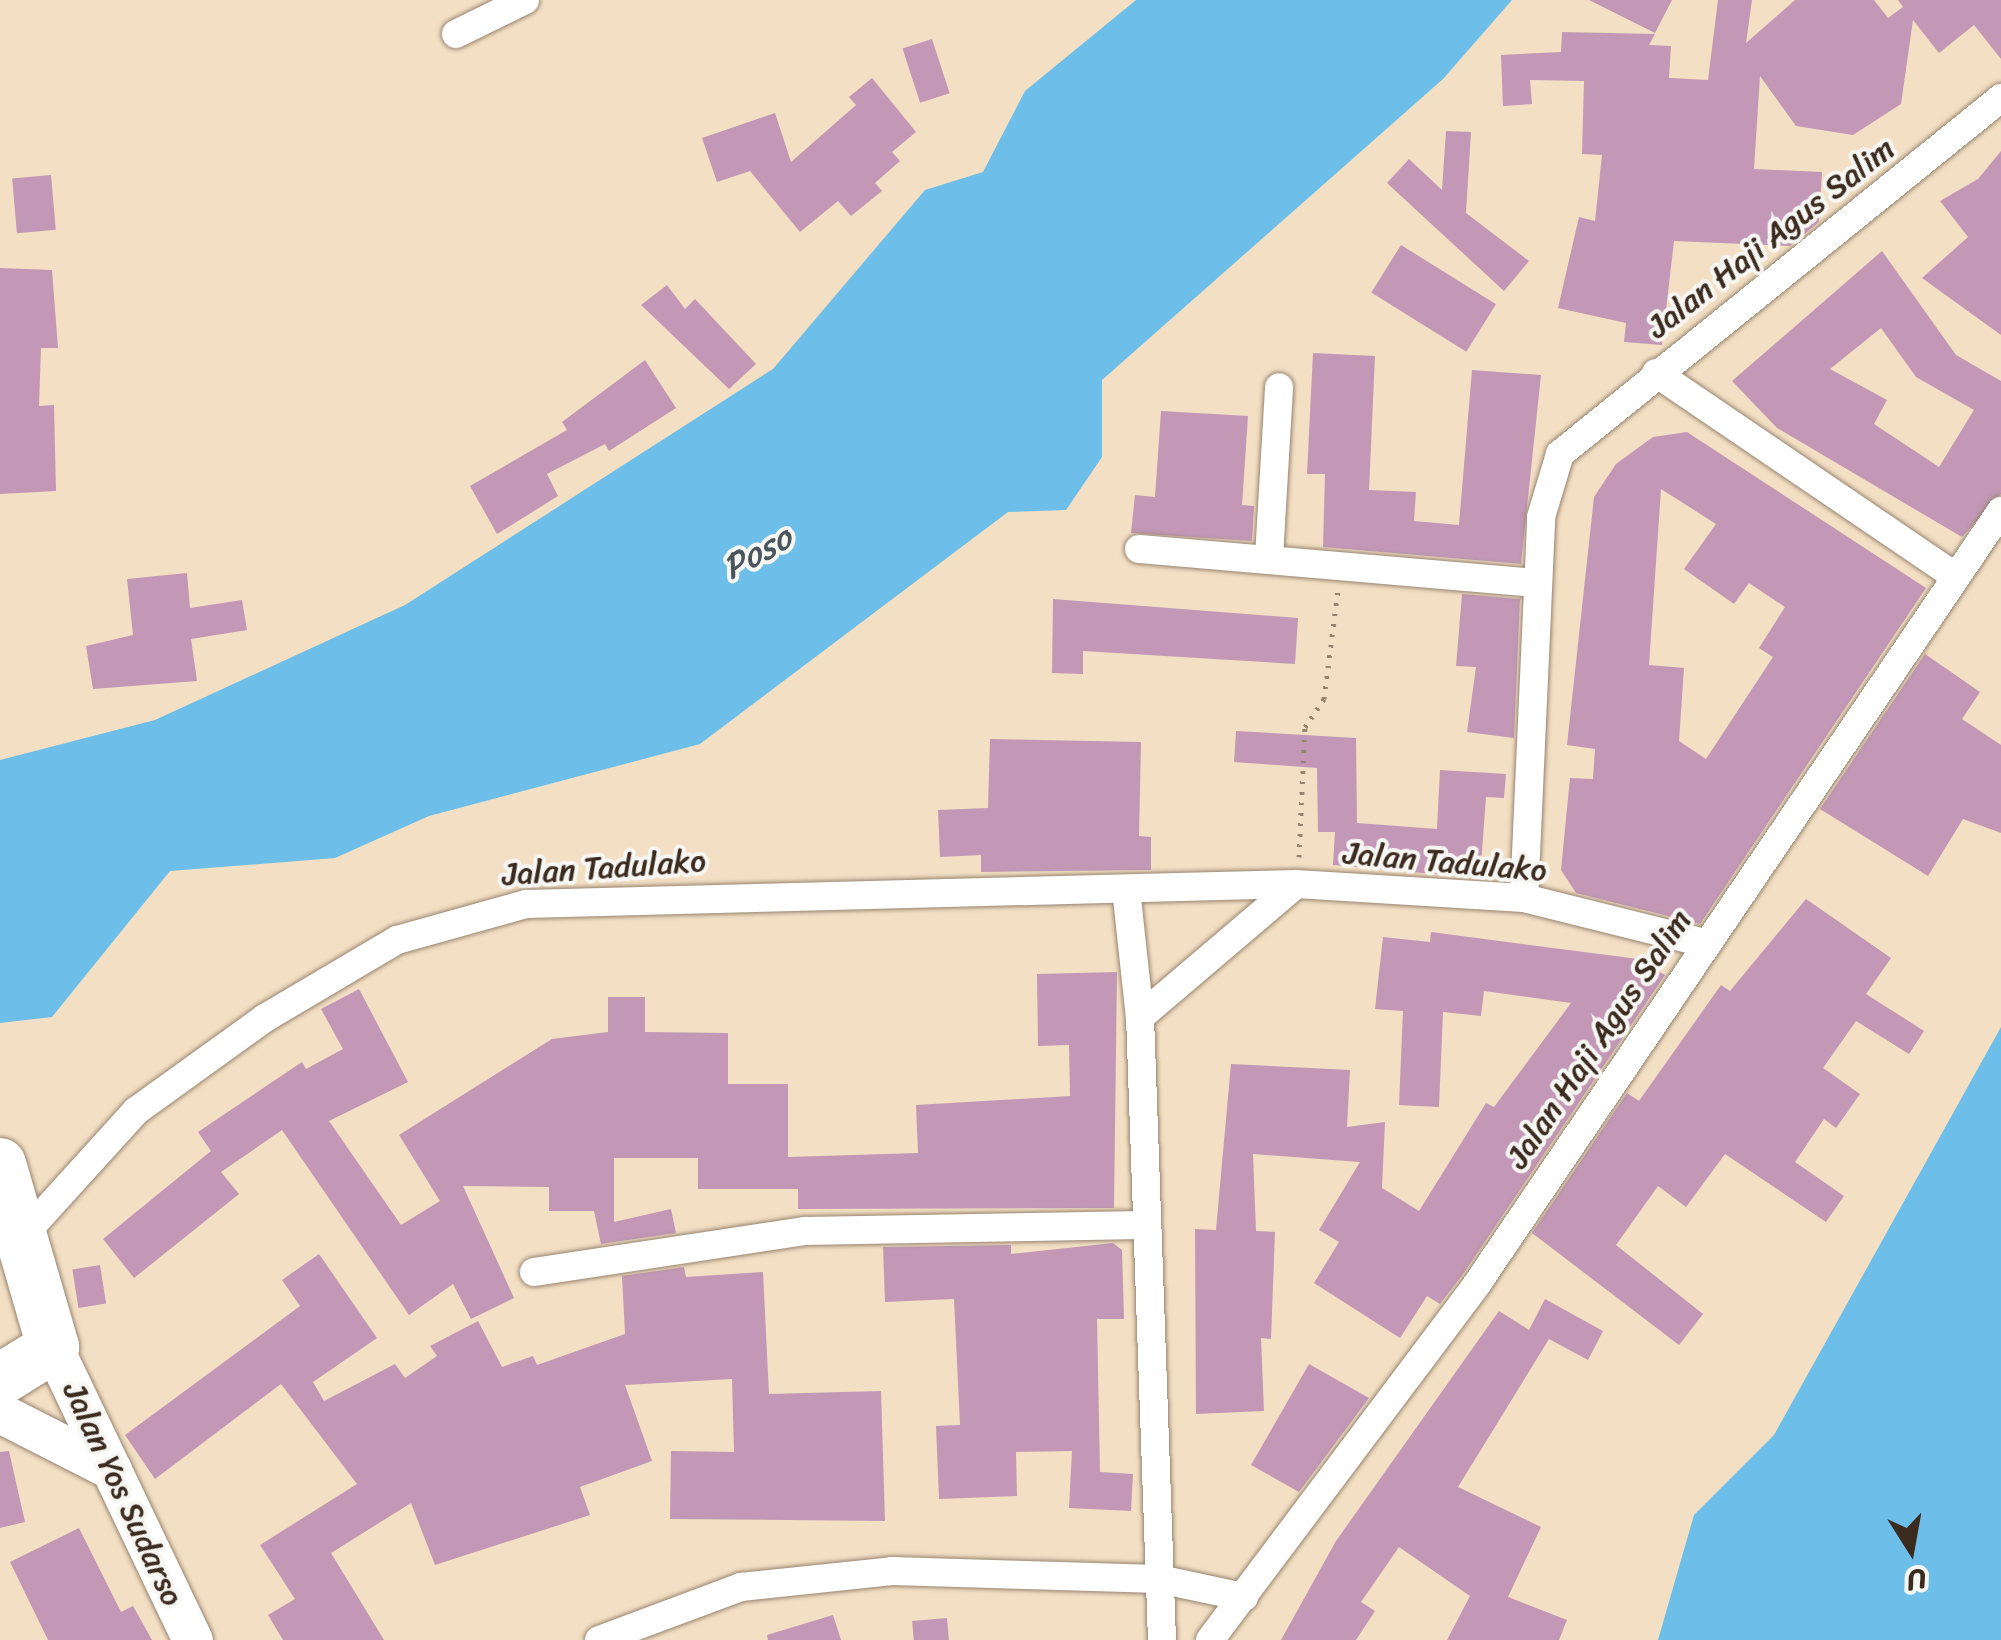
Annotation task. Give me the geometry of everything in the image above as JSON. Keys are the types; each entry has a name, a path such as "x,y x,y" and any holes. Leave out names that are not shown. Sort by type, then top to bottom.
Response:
{"highway":[{"path":"0,1380 54,1347 18,1277 1,1179"}],"main road":[{"name":"Jalan Yos Sudarso","path":"54,1347 193,1640"},
{"path":"0,1413 112,1470"}],"street":[{"path":"456,34 525,0"},
{"name":"Jalan Haji Agus Salim","path":"1524,898 1542,517 1560,454 2001,98"},
{"path":"1656,373 1954,576"},
{"path":"1269,557 1279,387"},
{"name":"Jalan Haji Agus Salim","path":"1210,1640 1477,1284 1704,943 2001,511"},
{"path":"1139,549 1269,557 1537,583"},
{"path":"1140,1018 1296,884"},
{"name":"Jalan Tadulako","path":"18,1277 165,1088 344,969 443,923 570,900 1296,884 1524,898 1704,943"},
{"path":"1126,889 1140,1018 1143,1225 1162,1640"},
{"path":"534,1272 820,1230 1143,1225"},
{"path":"599,1640 696,1600 810,1577 1159,1579 1244,1598"}],"path":[{"path":"1296,884 1305,726 1324,699 1341,566"}],"water":[{"name":"Poso","path":"1136,0 1512,0 1443,79 1102,380 1102,457 1066,510 1008,512 700,744 429,816 335,858 170,871 52,1017 0,1023 0,760 155,720 405,605 773,369 925,190 983,172 1025,91"},
{"path":"2001,1027 2001,1640 1658,1640 1694,1515 1774,1435"}],"building":[{"path":"1589,0 1672,0 1655,33"},
{"path":"1718,0 1752,0 1746,43 1795,0 1874,0 1888,18 1903,7 1898,0 2001,0 2001,59 1974,25 1939,53 1913,20 1901,104 1853,135 1796,126 1760,76 1754,169 1822,172 1819,222 1790,246 1674,241 1662,345 1624,342 1626,323 1558,308 1579,217 1595,221 1602,155 1582,154 1584,81 1530,80 1532,104 1503,106 1501,55 1561,52 1562,32 1655,34 1649,45 1671,46 1669,78 1708,80"},
{"path":"932,39 950,93 920,103 903,49"},
{"path":"872,78 916,132 892,152 900,161 875,183 882,191 851,216 838,201 800,232 750,171 717,182 702,138 775,113 791,162 856,105 849,97"},
{"path":"1446,131 1471,132 1466,213 1529,261 1504,291 1387,183 1409,159 1442,190"},
{"path":"2001,151 2001,335 1922,278 1968,237 1940,201 1978,179"},
{"path":"51,175 56,230 17,233 12,178"},
{"path":"1401,245 1496,304 1466,352 1371,292"},
{"path":"1882,251 1956,355 2001,381 2001,494 1962,537 1777,428 1732,381","holes":["1881,328 1916,377 1974,410 1939,467 1874,424 1887,400 1830,369"]},
{"path":"0,268 52,270 58,348 41,348 39,406 54,405 56,491 0,494"},
{"path":"667,285 685,309 695,299 756,364 729,389 641,305"},
{"path":"1313,353 1375,356 1369,490 1416,492 1414,521 1459,525 1472,370 1541,375 1521,564 1323,547 1325,474 1307,474"},
{"path":"645,360 676,408 609,451 605,444 547,474 558,496 497,534 470,486 567,430 562,422"},
{"path":"1161,411 1248,416 1242,505 1254,506 1252,541 1131,533 1135,495 1155,497"},
{"path":"1687,432 1926,588 1700,924 1576,893 1561,870 1570,778 1593,779 1595,749 1567,745 1594,497 1616,464 1653,437","holes":["1661,489 1716,524 1684,569 1734,604 1749,583 1785,607 1759,648 1773,657 1706,759 1679,741 1684,668 1649,665"]},
{"path":"187,573 190,608 242,600 247,630 191,639 197,681 93,689 86,646 133,635 127,579"},
{"path":"1462,594 1520,599 1514,738 1467,732 1476,667 1456,666"},
{"path":"1053,599 1298,618 1295,664 1083,651 1083,674 1052,673"},
{"path":"1925,654 1980,692 1962,719 2001,745 2001,833 1963,819 1928,876 1820,809"},
{"path":"1236,731 1356,738 1357,823 1437,829 1440,770 1506,774 1504,798 1486,797 1480,878 1333,865 1335,832 1318,832 1317,768 1234,762"},
{"path":"990,739 1141,742 1139,836 1151,837 1151,870 981,872 981,855 940,857 938,810 988,808"},
{"path":"1806,899 1891,958 1866,994 1924,1031 1909,1054 1856,1021 1823,1068 1860,1094 1836,1128 1824,1119 1795,1162 1844,1196 1826,1222 1725,1154 1686,1207 1658,1186 1616,1245 1703,1314 1679,1345 1532,1233 1627,1093 1639,1101 1721,985 1730,991"},
{"path":"1431,932 1638,959 1665,975 1463,1274 1440,1304 1427,1296 1400,1338 1314,1283 1339,1242 1319,1230 1360,1162 1253,1154 1256,1231 1275,1232 1271,1339 1261,1338 1264,1411 1196,1414 1195,1229 1216,1230 1231,1064 1350,1070 1347,1127 1385,1122 1382,1188 1419,1211 1486,1103 1494,1107 1571,1003 1484,991 1481,1016 1443,1012 1439,1107 1399,1105 1403,1011 1375,1009 1383,937 1430,942"},
{"path":"1117,972 1114,1208 798,1209 798,1189 698,1189 698,1158 614,1158 614,1222 671,1209 676,1233 601,1244 594,1211 549,1211 549,1187 463,1186 514,1298 471,1319 453,1284 409,1315 282,1130 221,1172 239,1194 134,1278 103,1239 211,1151 198,1132 302,1062 306,1069 343,1049 321,1009 359,989 408,1082 329,1121 401,1225 440,1201 399,1135 552,1039 608,1032 608,997 645,997 645,1032 728,1033 728,1084 788,1084 788,1157 918,1153 916,1105 1070,1096 1069,1045 1038,1046 1037,974"},
{"path":"1113,1243 1122,1250 1124,1319 1097,1319 1100,1472 1133,1474 1131,1511 1069,1508 1072,1451 1016,1452 1017,1496 939,1499 936,1426 960,1425 954,1299 885,1302 883,1247 1011,1245 1011,1254"},
{"path":"319,1254 377,1338 313,1382 324,1401 395,1364 405,1378 437,1356 430,1346 478,1321 502,1367 533,1356 537,1365 625,1334 622,1276 684,1267 686,1277 763,1272 769,1394 881,1391 885,1521 670,1519 671,1451 734,1452 732,1379 625,1385 652,1461 580,1487 590,1515 435,1565 411,1503 331,1553 384,1640 283,1640 268,1615 295,1599 260,1545 357,1484 281,1384 155,1479 125,1435 300,1306 282,1280"},
{"path":"100,1265 106,1304 78,1308 72,1269"},
{"path":"1545,1299 1603,1331 1588,1360 1549,1339 1458,1487 1541,1527 1508,1597 1567,1620 1559,1640 1447,1640 1470,1596 1399,1547 1361,1602 1375,1611 1356,1640 1281,1640 1336,1541 1499,1311 1529,1330"},
{"path":"1309,1364 1369,1398 1299,1492 1251,1465"},
{"path":"9,1451 25,1522 0,1528 0,1452"},
{"path":"79,1528 121,1612 133,1606 152,1640 48,1640 10,1562"},
{"path":"833,1615 841,1640 768,1640 767,1635"},
{"path":"947,1618 949,1640 914,1640 912,1621"}]}
